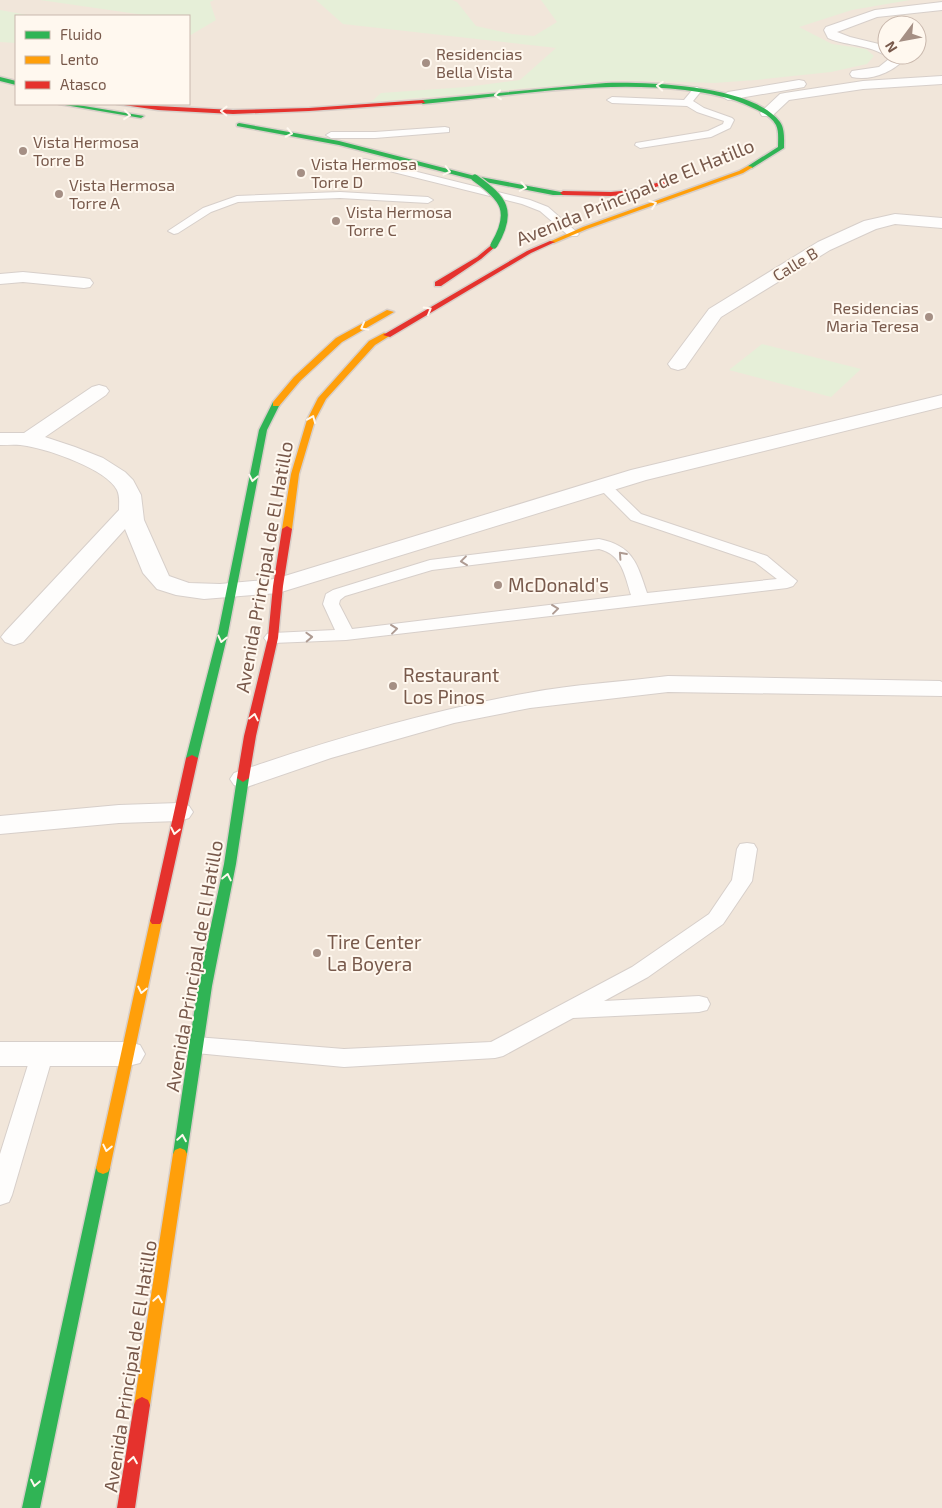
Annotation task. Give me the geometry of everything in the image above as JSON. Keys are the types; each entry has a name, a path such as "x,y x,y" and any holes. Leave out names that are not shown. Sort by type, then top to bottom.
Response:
{"main road":[{"path":"0,79 15,83"},
{"name":"Avenida Principal de El Hatillo","path":"126,1508 205,986 230,864 250,736 272,638 295,474 311,420 322,398 372,343 529,252 741,172 781,148 782,132 776,120 767,113 751,104 728,96 697,90 644,85 607,85 360,107 238,112 168,109 130,105"},
{"path":"0,91 15,94"},
{"name":"Avenida Principal de El Hatillo","path":"68,105 119,114 253,126 339,144 475,178 494,191 504,205 508,215 504,232 494,245 479,258 427,290"},
{"path":"339,144 326,130 325,123 338,112 360,107"},
{"path":"737,161 781,148"},
{"path":"475,178 552,193 591,195 632,192 681,178"},
{"name":"Avenida Principal de El Hatillo","path":"30,1508 179,812 232,591 262,430 279,399 297,379 339,340 401,306"}],"street":[{"path":"877,47 840,39 832,35 830,30 874,14 942,6"},
{"path":"728,96 883,70 889,65"},
{"path":"762,91 785,97 863,85 942,80"},
{"path":"767,113 785,97"},
{"name":"Calle B","path":"678,364 715,313 824,246 870,225 895,220 942,223"},
{"path":"0,279 23,277 84,284"},
{"path":"28,439 99,392"},
{"path":"0,439 28,439 80,456 114,474 125,485 132,497 130,512 142,536 154,573 158,579 166,585 181,590 232,591 278,586 602,485 942,401"},
{"path":"14,637 130,512"},
{"path":"244,779 321,752 450,716 530,700 668,684 940,689"},
{"path":"0,824 119,814 179,812"},
{"path":"0,1054 44,1052 128,1054"}],"lane":[{"path":"688,103 697,90"},
{"path":"612,100 688,103 729,120 727,126 711,134 640,144"},
{"path":"331,135 375,135 444,130"},
{"path":"365,162 526,202 544,209 573,234"},
{"path":"174,231 207,210 237,199 340,194 428,200"},
{"path":"272,638 346,635 787,583 789,581 761,559 636,517 602,485"},
{"path":"346,635 331,604 332,598 339,593 430,565 600,544 615,547 627,561 640,599"},
{"path":"196,1045 344,1058 496,1050 640,972 716,919 742,881 747,849"},
{"path":"570,1011 699,1004"},
{"path":"0,1195 44,1052"}],"shaded area":[{"path":"0,0 942,0 942,1508 0,1508"}],"green space":[{"path":"40,0 214,0 210,2 216,20 190,35 190,15 144,15"},
{"path":"316,0 452,0 457,2 476,26 512,34 534,36 557,22 541,0 910,0 852,10 799,27 832,44 866,49 874,56 867,64 831,72 714,83 619,80 371,102 381,93 466,87 520,80 556,48 343,24"},
{"path":"0,10 28,15 15,15 15,43 0,42"},
{"path":"762,344 861,369 831,397 729,370"}],"traffic: fast":[{"path":"0,79 15,83"},
{"path":"423,102 606,85 646,85 697,90 745,102 764,111 777,122 780,128 781,148 750,167"},
{"path":"69,105 141,116"},
{"path":"239,125 339,143 475,178 553,193 563,193"},
{"path":"475,178 494,193 504,207 506,215 505,224 494,245"},
{"path":"192,758 223,633 263,430 276,404"},
{"path":"180,1154 205,986 230,864 243,778"},
{"path":"31,1508 103,1168"}],"traffic: slow":[{"path":"552,242 750,167"},
{"path":"276,404 297,379 339,340 390,312"},
{"path":"287,529 295,474 311,420 322,398 372,343 387,335"},
{"path":"103,1168 156,921"},
{"path":"142,1405 180,1154"}],"traffic: jam":[{"path":"128,105 158,109 233,112 309,110 423,102"},
{"path":"563,193 611,194 632,192 667,182"},
{"path":"387,335 529,252 552,242"},
{"path":"438,284 479,258 494,245"},
{"path":"243,778 250,736 273,638 278,586 287,529"},
{"path":"156,921 192,758"},
{"path":"126,1508 142,1405"}],"place":[{"name":"Residencias Bella Vista","path":"426,63"},
{"name":"Vista Hermosa Torre B","path":"23,151"},
{"name":"Vista Hermosa Torre D","path":"301,173"},
{"name":"Vista Hermosa Torre A","path":"59,194"},
{"name":"Vista Hermosa Torre C","path":"336,221"},
{"name":"Residencias Maria Teresa","path":"929,317"},
{"name":"McDonald's","path":"498,585"},
{"name":"Restaurant Los Pinos","path":"393,686"},
{"name":"Tire Center La Boyera","path":"317,953"}]}
